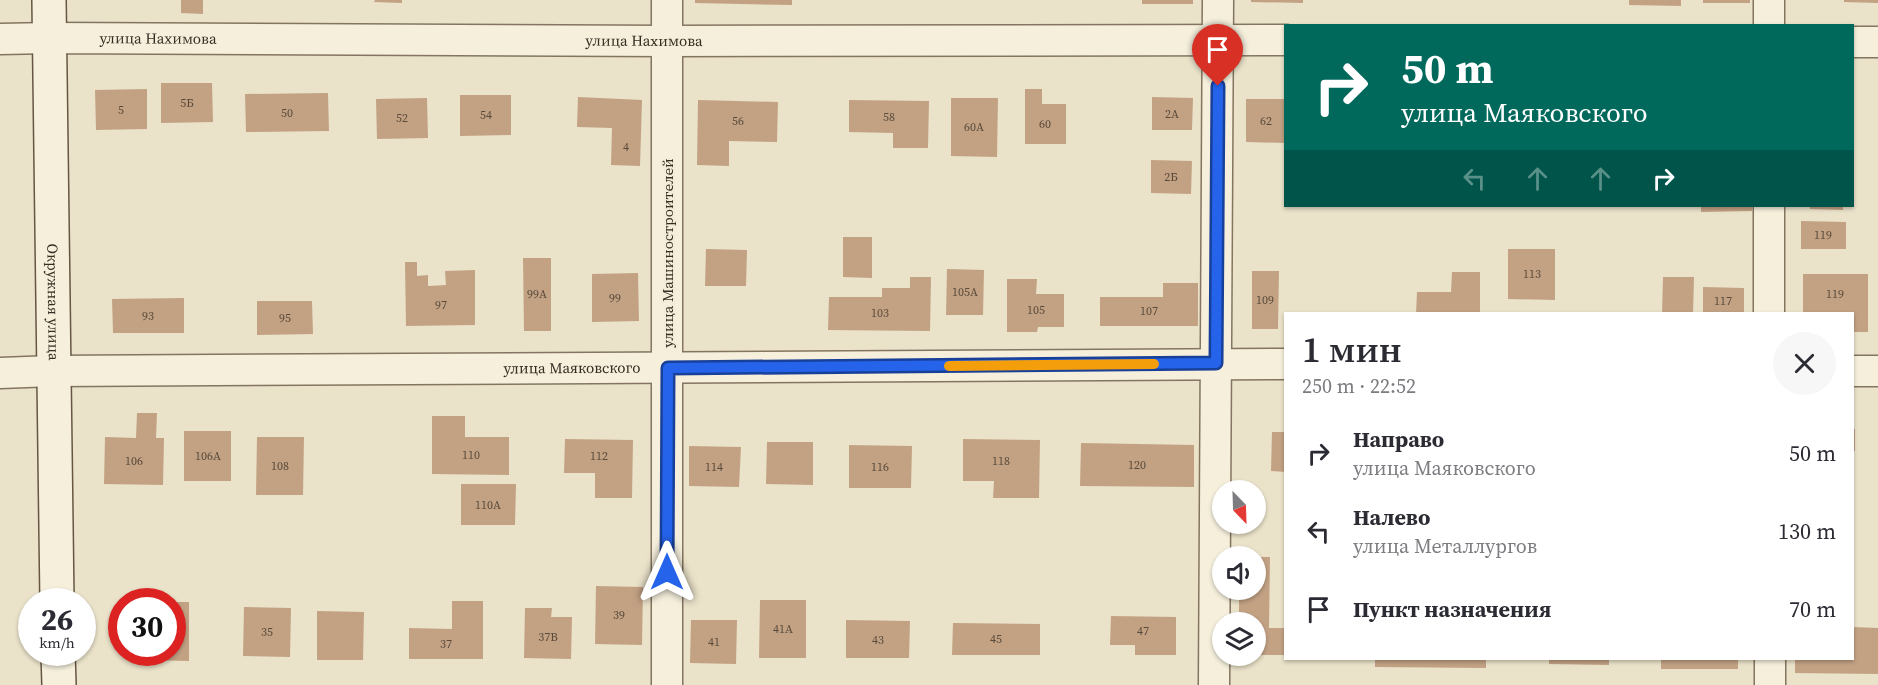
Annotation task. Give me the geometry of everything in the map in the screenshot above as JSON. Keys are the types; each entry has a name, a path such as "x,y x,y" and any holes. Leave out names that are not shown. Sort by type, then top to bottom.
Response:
{"street":[{"name":"Окружная улица","path":"49,0 57,588"},
{"name":"улица Машиностроителей","path":"667,0 667,685"},
{"path":"1214,685 1218,0"},
{"path":"1768,0 1769,24"},
{"name":"улица Нахимова","path":"0,39 668,41 1284,39"},
{"path":"1854,42 1878,42"},
{"path":"1769,207 1769,312"},
{"name":"улица Маяковского","path":"0,373 1284,364"},
{"path":"1854,370 1878,371"},
{"path":"1770,660 1770,685"},
{"path":"58,666 59,685"}],"building":[{"path":"181,0 203,0 203,14 181,13"},
{"path":"375,0 402,0 402,3 374,2"},
{"path":"695,0 792,0 792,5 695,3"},
{"path":"1142,0 1193,0 1193,4 1142,4"},
{"path":"1251,0 1303,0 1303,3 1251,2"},
{"path":"1629,0 1681,0 1681,6 1629,5"},
{"path":"1703,0 1750,0 1750,3 1703,3"},
{"path":"1844,0 1878,0 1878,3 1844,2"},
{"path":"161,83 212,83 213,122 161,123"},
{"path":"147,89 147,129 96,130 95,90"},
{"path":"1025,89 1042,89 1042,104 1066,104 1066,144 1025,144"},
{"path":"328,93 329,131 246,132 245,94"},
{"path":"460,95 511,95 511,135 460,136"},
{"path":"578,97 642,100 640,166 611,165 612,128 577,127"},
{"path":"1152,97 1193,98 1192,130 1152,130"},
{"path":"427,98 428,138 377,139 376,99"},
{"path":"951,98 998,98 997,157 951,156"},
{"path":"1246,99 1284,99 1284,143 1246,142"},
{"path":"698,100 778,102 777,142 729,141 729,166 697,165"},
{"path":"849,100 929,101 928,148 893,148 893,133 849,132"},
{"path":"1151,160 1192,161 1191,194 1151,193"},
{"path":"1701,207 1752,207 1752,211 1701,212"},
{"path":"1810,207 1843,207 1843,210 1810,209"},
{"path":"1801,221 1846,222 1846,249 1801,249"},
{"path":"843,237 872,237 872,278 843,277"},
{"path":"706,249 747,250 746,286 705,286"},
{"path":"1508,249 1555,249 1555,300 1508,299"},
{"path":"523,258 551,258 551,331 524,331"},
{"path":"405,262 417,262 417,276 428,275 428,286 446,285 445,271 475,270 475,325 406,326"},
{"path":"947,269 984,270 983,315 946,315"},
{"path":"1252,271 1279,271 1278,329 1252,329"},
{"path":"1452,272 1480,272 1480,312 1416,312 1417,292 1451,292"},
{"path":"638,273 639,321 592,322 592,274"},
{"path":"1803,274 1868,274 1868,332 1854,332 1854,312 1803,312"},
{"path":"910,277 931,277 930,331 828,330 829,297 882,297 882,288 910,288"},
{"path":"1663,277 1694,277 1693,312 1662,312"},
{"path":"1007,279 1037,279 1036,294 1064,294 1064,327 1038,327 1037,332 1007,332"},
{"path":"1163,283 1198,283 1198,326 1100,326 1100,297 1163,297"},
{"path":"1703,287 1744,288 1744,312 1703,312"},
{"path":"184,298 184,333 113,333 112,299"},
{"path":"257,301 312,301 313,334 257,335"},
{"path":"137,413 157,413 156,438 164,438 163,485 104,484 105,437 136,438"},
{"path":"432,416 465,416 465,437 509,437 509,475 432,474"},
{"path":"184,431 231,431 231,481 184,481"},
{"path":"1272,432 1284,432 1284,472 1271,471"},
{"path":"257,437 304,437 303,495 256,495"},
{"path":"565,439 633,440 632,498 595,498 595,473 564,473"},
{"path":"963,439 1040,440 1039,498 993,498 994,481 963,481"},
{"path":"767,442 813,442 813,485 766,484"},
{"path":"1081,443 1194,445 1194,487 1080,486"},
{"path":"849,445 912,446 911,488 849,488"},
{"path":"689,446 741,447 739,487 689,486"},
{"path":"461,484 516,484 515,525 461,525"},
{"path":"1266,557 1270,557 1269,628 1284,628 1284,655 1266,655 1266,612 1239,612 1239,600 1266,600"},
{"path":"596,586 643,587 642,645 595,644"},
{"path":"760,600 806,600 806,658 759,658"},
{"path":"452,601 483,601 483,659 409,659 409,628 452,629"},
{"path":"186,602 189,602 189,661 186,661"},
{"path":"244,607 291,608 290,657 243,656"},
{"path":"525,608 552,608 551,617 572,617 571,659 524,658"},
{"path":"317,611 364,612 363,660 317,660"},
{"path":"1111,616 1176,617 1176,655 1135,655 1135,645 1110,645"},
{"path":"691,620 737,620 736,664 690,663"},
{"path":"846,620 910,621 909,658 846,658"},
{"path":"953,623 1040,624 1040,655 952,655"},
{"path":"1854,627 1878,628 1878,674 1795,673 1795,660 1854,660"},
{"path":"1375,660 1486,660 1486,668 1375,667"},
{"path":"1549,660 1609,660 1609,665 1549,664"},
{"path":"1661,660 1738,660 1738,669 1661,669"}],"slow traffic":[{"path":"949,366 1154,364"}],"route":[{"path":"667,572 668,368 1216,363 1218,86"}]}
